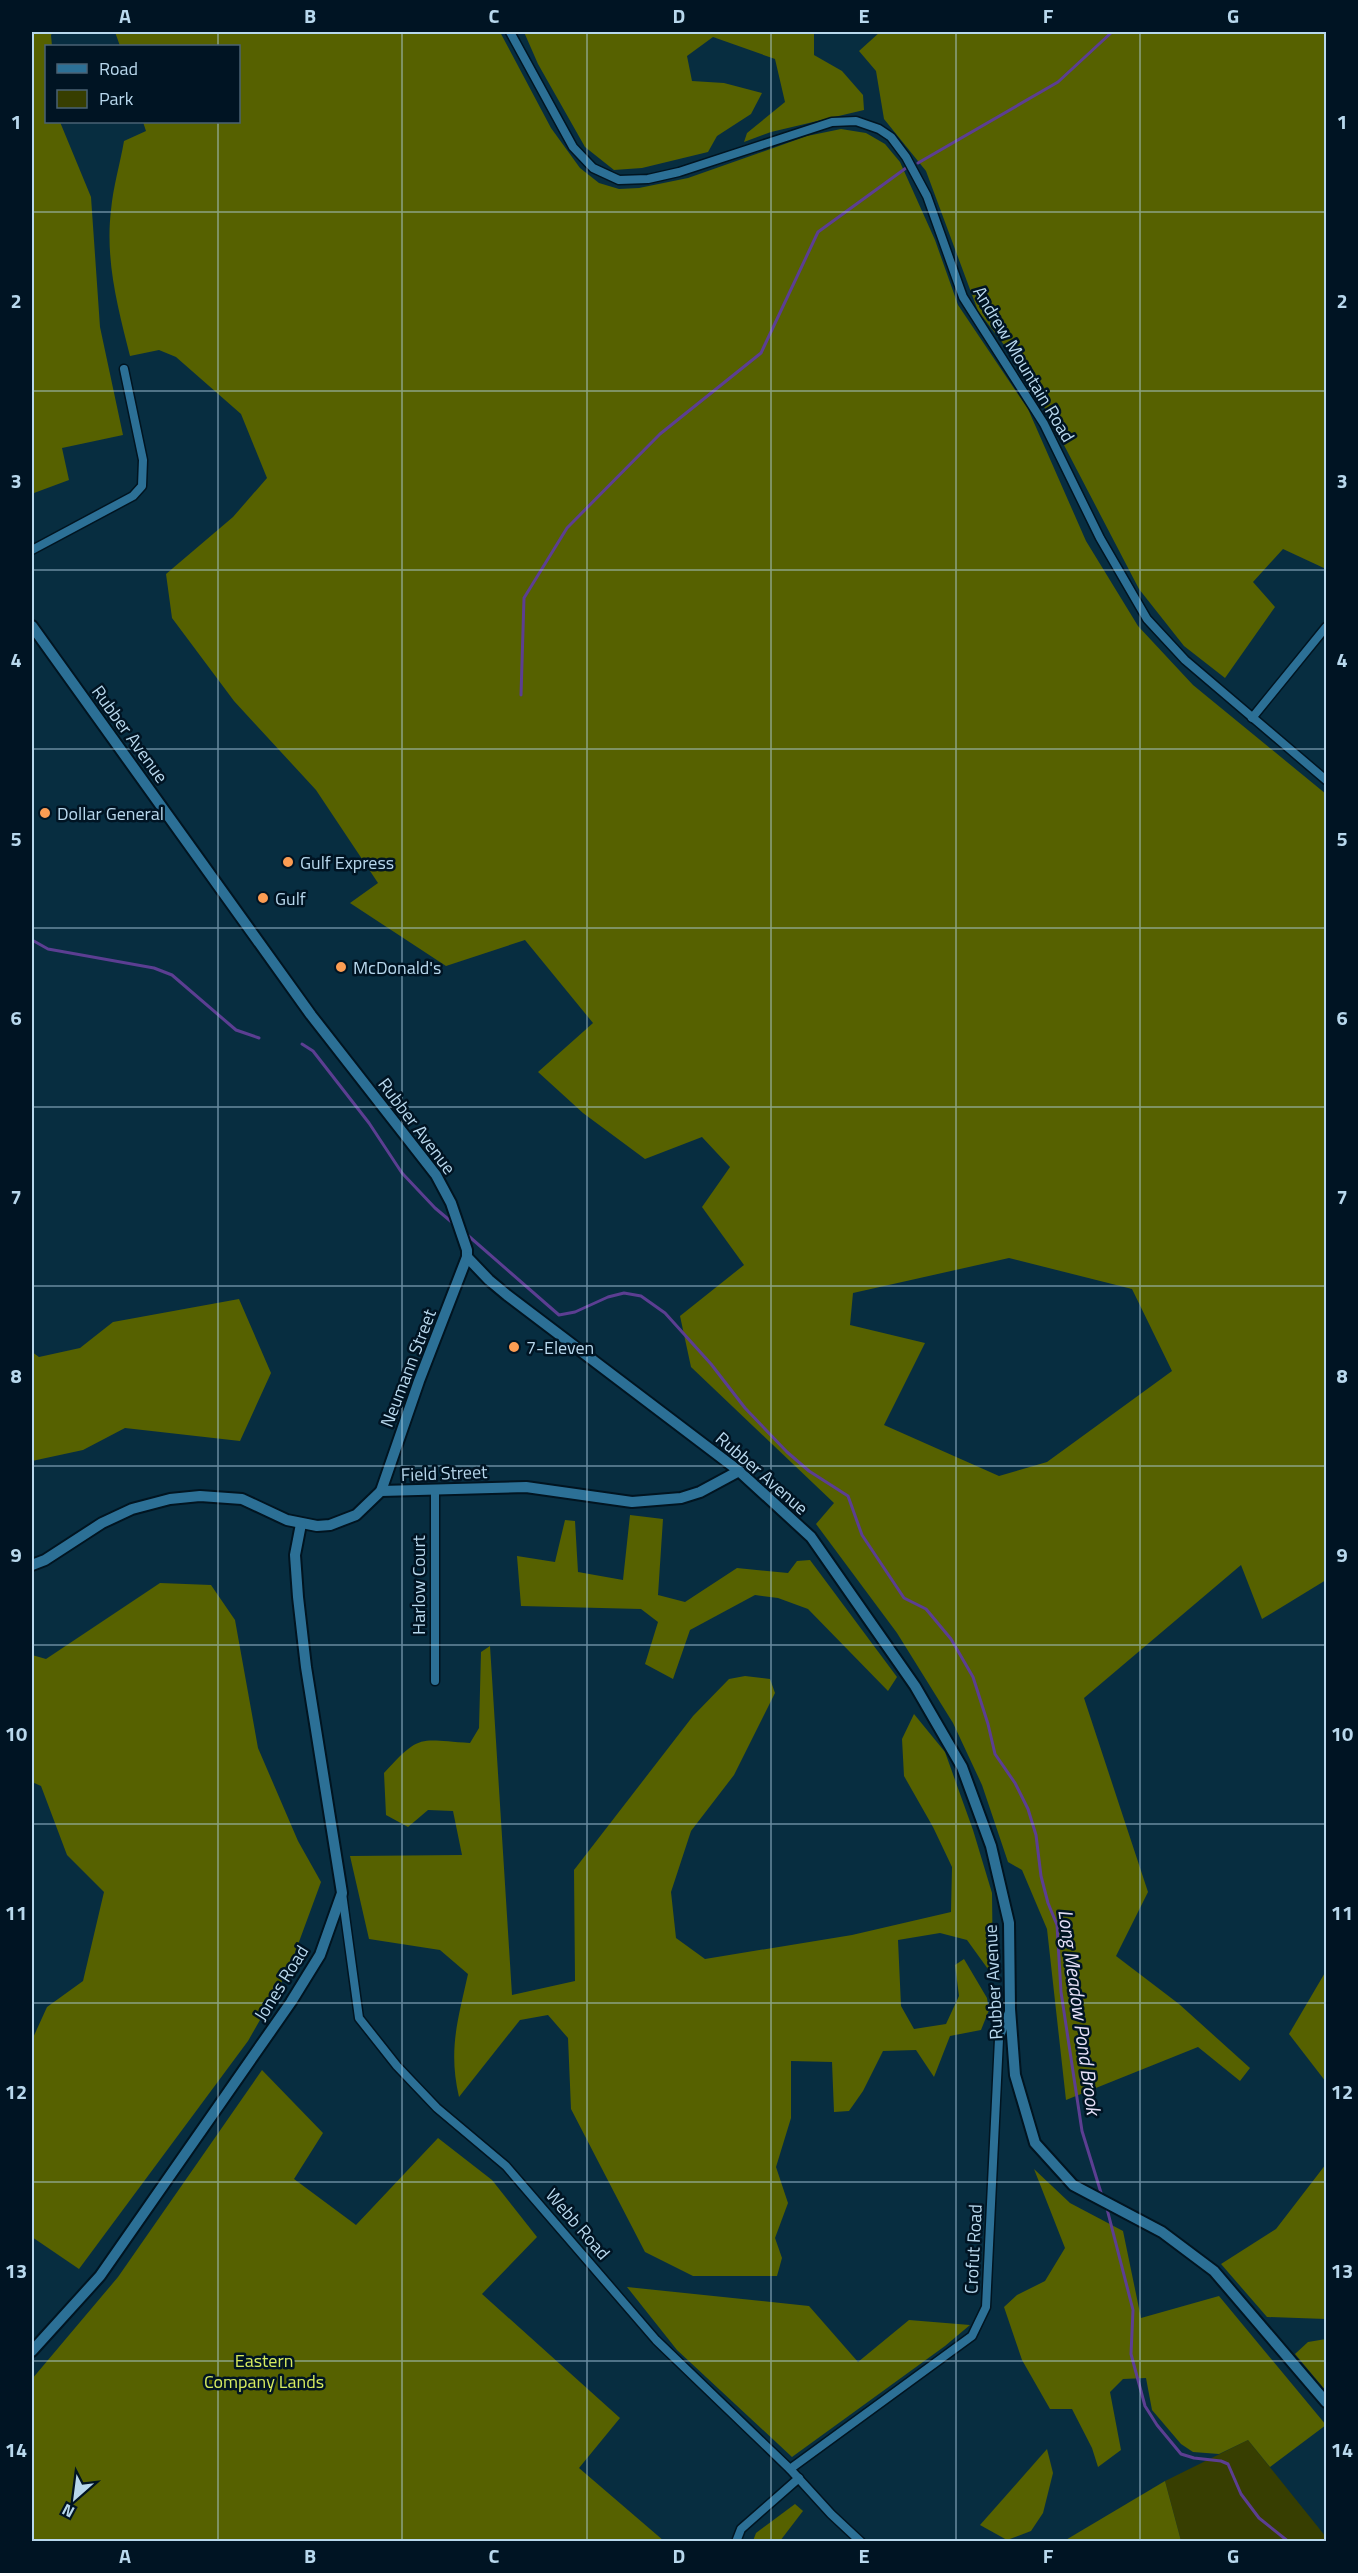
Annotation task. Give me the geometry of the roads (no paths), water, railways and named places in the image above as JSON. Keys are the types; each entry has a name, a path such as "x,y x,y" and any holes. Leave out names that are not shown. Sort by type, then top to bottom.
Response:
{"street":[{"name":"Andrew Mountain Road","path":"510,32 573,147 593,168 619,180 639,181 679,172 832,122 848,121 869,124 891,137 906,158 927,196 966,303 1044,424 1100,538 1136,603 1170,646 1326,780"},
{"path":"32,550 133,496 142,486 143,460 124,369"},
{"name":"Rubber Avenue","path":"32,626 311,1016 436,1175 458,1219 467,1253 489,1280 739,1471 811,1537 915,1686 962,1767 991,1846 1009,1923 1010,2009 1014,2075 1035,2143 1073,2185 1162,2232 1214,2271 1326,2402"},
{"path":"1252,718 1326,627"},
{"name":"Neumann Street","path":"381,1491 418,1381 467,1253"},
{"name":"Field Street","path":"32,1564 45,1560 102,1523 132,1509 177,1498 219,1496 242,1499 301,1524 318,1526 356,1515 381,1491 526,1487 632,1502 681,1498 700,1492 739,1471"},
{"name":"Harlow Court","path":"435,1489 435,1681"},
{"name":"Jones Road","path":"32,2351 100,2276 291,2002 320,1955 342,1893 306,1667 298,1597 296,1555 301,1524"},
{"name":"Webb Road","path":"342,1893 359,2018 397,2066 437,2108 506,2166 656,2340 861,2541"},
{"name":"Crofut Road","path":"790,2469 972,2336 986,2307 999,2038 1010,2009"},
{"path":"736,2541 741,2529 799,2478"}],"waterway":[{"path":"918,163 1058,82 1112,32"},
{"path":"521,695 524,598 567,528 660,434 761,353 818,232 906,168"},
{"name":"Long Meadow Pond Brook","path":"32,940 48,949 154,968 172,975 236,1030 259,1038"},
{"name":"Long Meadow Pond Brook","path":"302,1044 313,1051 369,1123 402,1173 435,1208 454,1224"},
{"name":"Long Meadow Pond Brook","path":"464,1232 559,1315 575,1312 608,1297 624,1293 641,1296 665,1313 711,1364 745,1408 787,1452 809,1471 848,1496 862,1535 904,1598 926,1609 951,1639 973,1677 995,1754 1015,1783 1028,1809 1036,1835 1041,1876 1057,1925 1061,1992 1082,2131 1102,2196"},
{"name":"Long Meadow Pond Brook","path":"1106,2205 1133,2310 1131,2354 1145,2406 1181,2454 1228,2464 1241,2494 1259,2518 1289,2542"}],"place":[{"name":"Dollar General","path":"45,813"},
{"name":"Gulf Express","path":"288,862"},
{"name":"Gulf","path":"263,898"},
{"name":"McDonald's","path":"341,967"},
{"name":"7-Eleven","path":"514,1347"}],"park label":[{"name":"Eastern Company Lands","path":"264,2370"}]}
